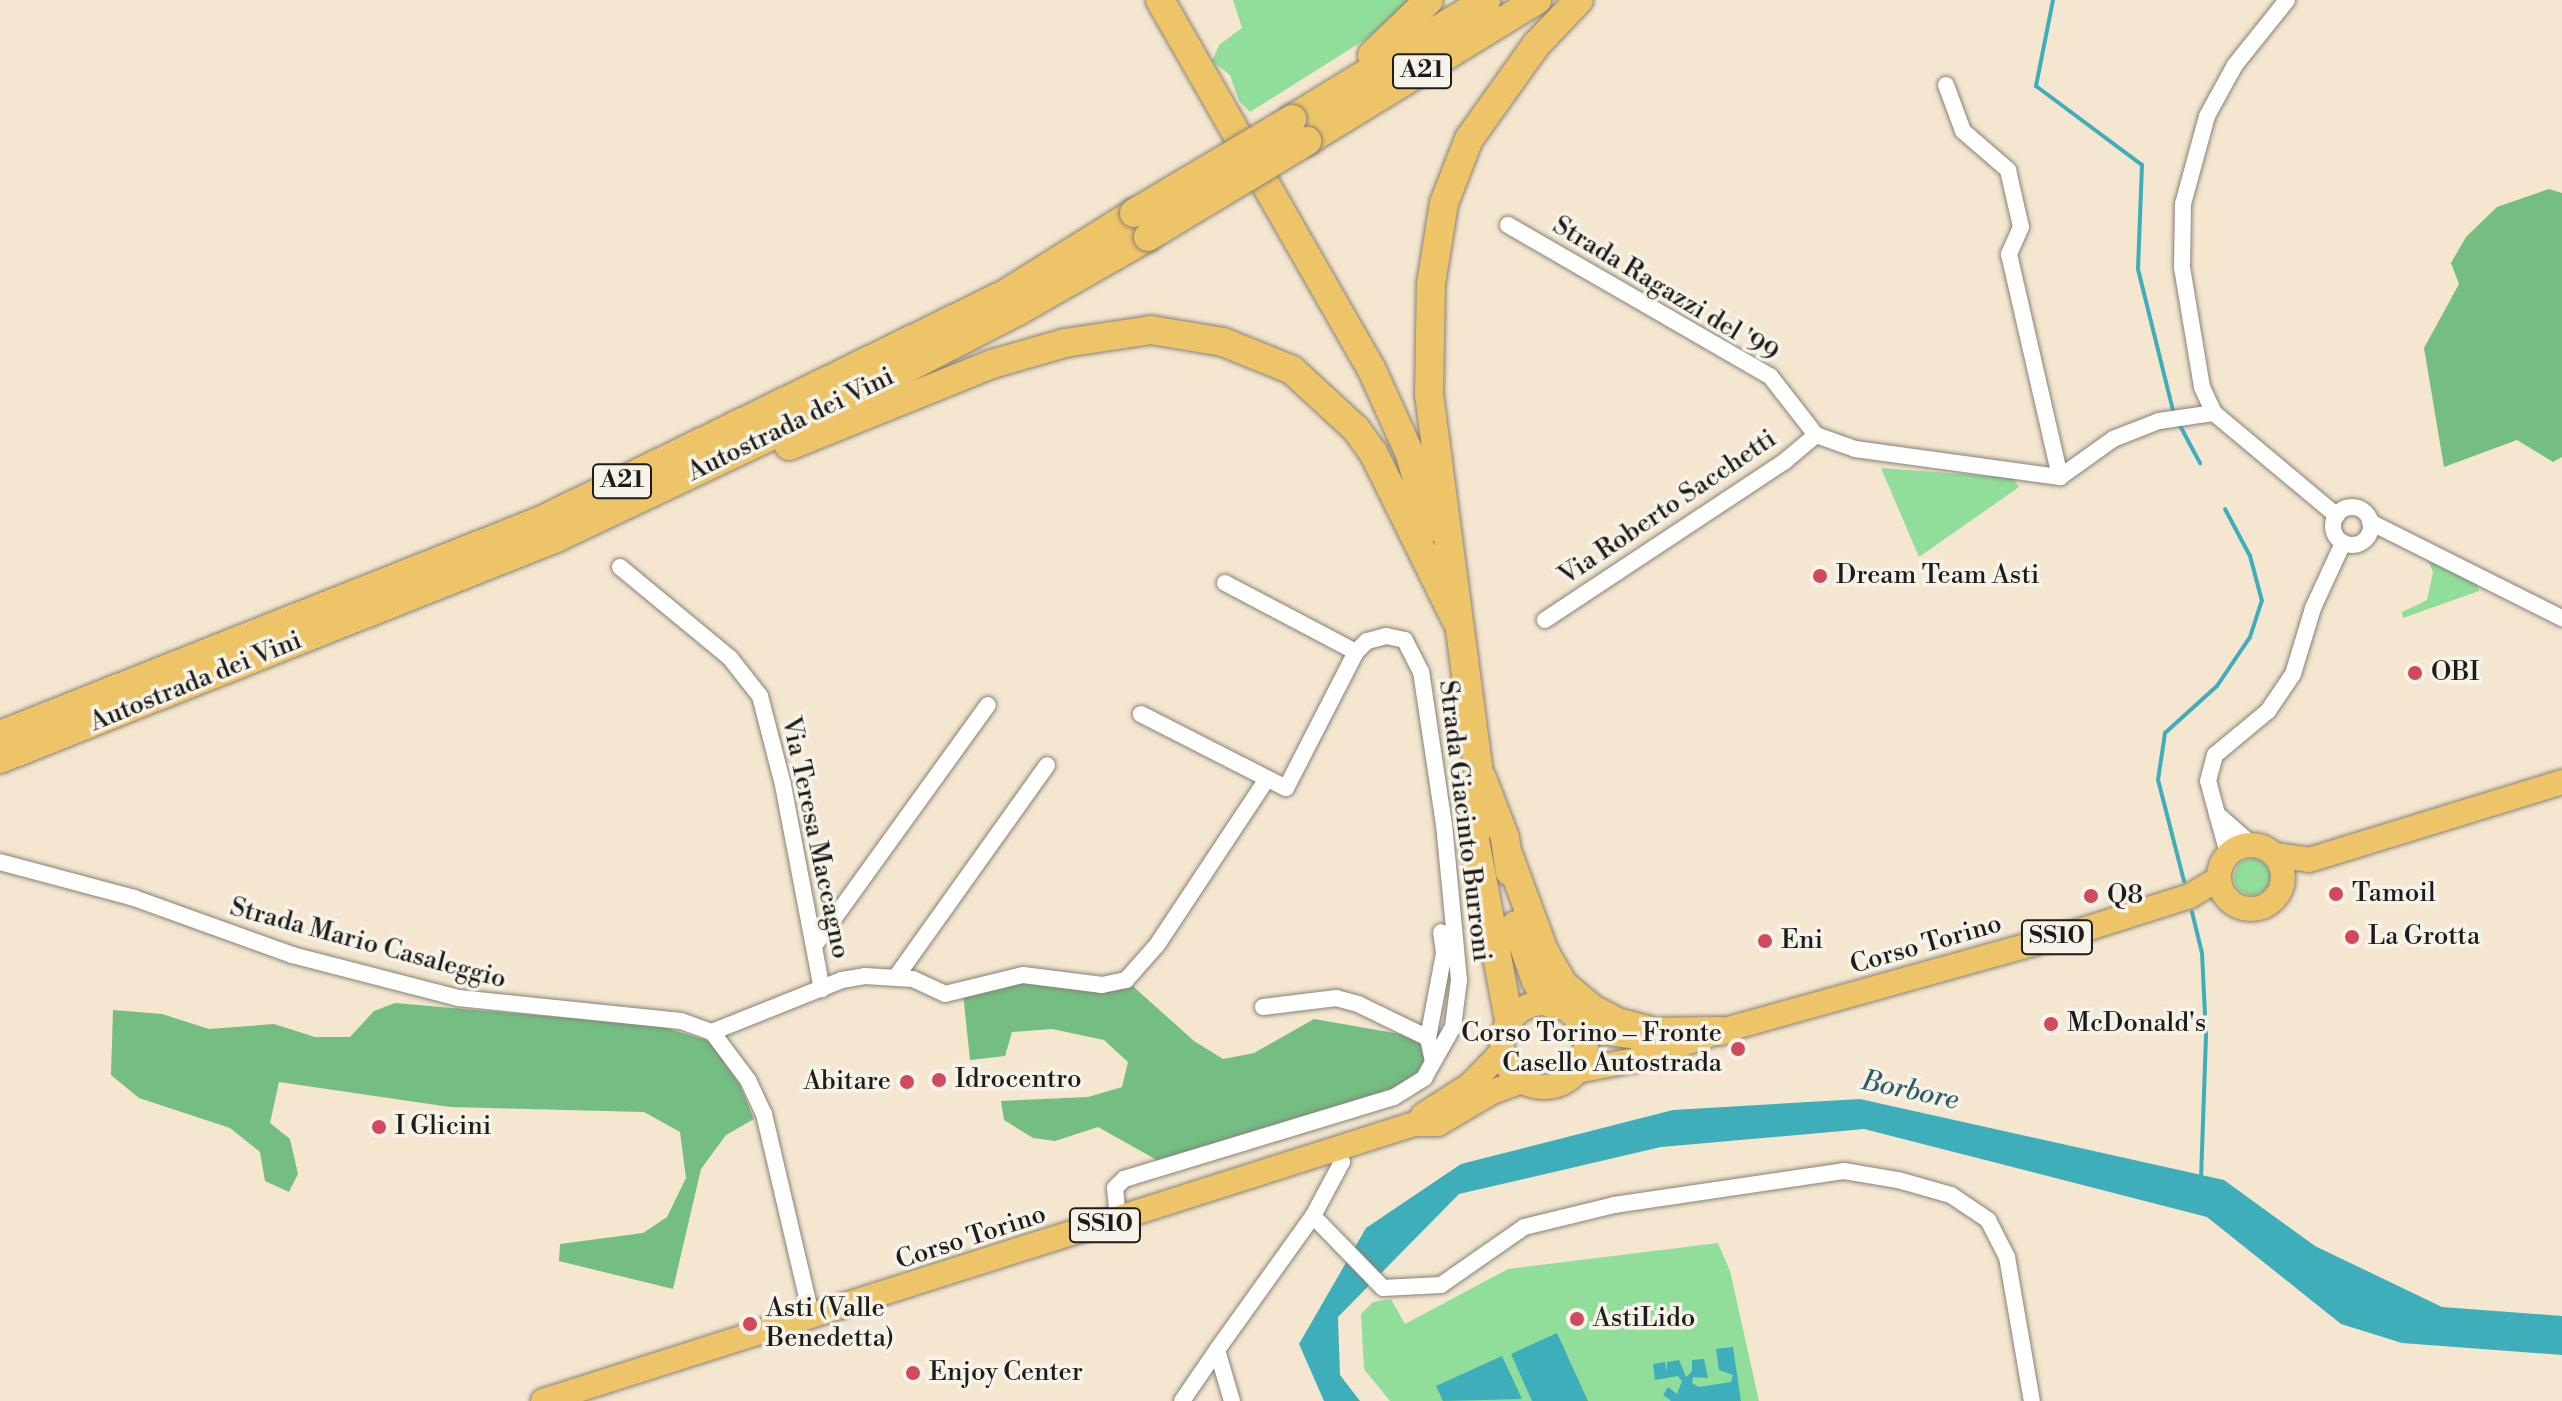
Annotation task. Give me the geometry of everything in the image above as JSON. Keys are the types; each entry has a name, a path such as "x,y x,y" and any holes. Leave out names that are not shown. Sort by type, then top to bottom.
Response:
{"highway":[{"path":"1160,0 1384,393 1410,454 1456,620"},
{"path":"1300,130 1429,0"},
{"name":"Autostrada dei Vini","path":"1300,130 1486,0"},
{"name":"Autostrada dei Vini","path":"0,735 94,710 554,539 847,399 1300,130 1537,0"},
{"path":"1579,0 1536,45 1469,139 1450,185 1435,243 1428,382 1456,620 1478,766 1544,951 1564,985 1591,1008 1617,1022 1656,1032 1721,1031"},
{"name":"Autostrada dei Vini","path":"0,759 94,710 556,513 1141,225"},
{"path":"554,539 992,364 1084,338 1165,330 1223,342 1282,365 1349,421 1373,452 1456,620"},
{"path":"1478,766 1475,840 1509,1020"},
{"path":"1508,854 1522,949 1550,1003"}],"main road":[{"path":"2309,860 2275,855 2251,844 2228,853 2223,889 2243,908 2263,907 2278,894 2283,881 2309,860 2562,782"},
{"path":"2275,855 2283,881"},
{"name":"Corso Torino","path":"543,1401 1118,1221 1414,1124 1445,1121 1492,1092 1522,1081 1558,1085 1577,1071 1635,1060 1721,1031 2223,889"},
{"path":"1522,1081 1502,1052 1509,1020 1527,1006 1550,1003 1571,1012 1583,1030 1586,1044 1577,1071"},
{"name":"Corso Torino","path":"1583,1030 1655,1039 1721,1031"},
{"name":"Corso Torino","path":"1414,1124 1470,1085 1502,1052"}],"street":[{"path":"2287,0 2235,65 2207,116 2183,204 2182,267 2206,414 2337,516"},
{"path":"1946,85 1963,131 2008,170 2021,227 2009,254 2060,477"},
{"name":"Strada Ragazzi del '99","path":"1508,225 1770,376 1816,435"},
{"path":"1816,435 1855,449 2060,477 2113,439 2159,421 2206,414"},
{"name":"Via Roberto Sacchetti","path":"1545,620 1785,461 1816,435"},
{"path":"2337,516 2353,508 2364,512 2370,522 2562,618"},
{"path":"2337,516 2335,534 2343,543 2361,543 2370,522"},
{"path":"2228,853 2208,781 2215,755 2268,711 2293,674 2313,608 2343,543"},
{"name":"Via Teresa Maccagno","path":"620,567 730,658 760,696 822,989"},
{"path":"1141,714 1286,788 1356,652 1225,583"},
{"name":"Strada Giacinto Burroni","path":"1118,1221 1115,1188 1124,1179 1394,1097 1424,1078 1453,1027 1459,980 1444,825 1421,672 1405,640 1386,636 1367,641 1356,652"},
{"path":"814,946 988,705"},
{"path":"896,977 1047,765"},
{"path":"812,1318 764,1114 748,1080 712,1032 842,980 896,977 945,994 1023,975 1102,985 1126,980 1157,945 1267,779"},
{"path":"2217,814 2251,844"},
{"name":"Strada Mario Casaleggio","path":"0,862 134,898 292,955 458,998 681,1021 712,1032"},
{"path":"1433,1061 1428,1038 1444,953 1441,932"},
{"path":"1263,1007 1336,998 1428,1038"},
{"path":"1182,1401 1313,1216 1342,1162 1338,1151"},
{"path":"1313,1216 1383,1288 1441,1285 1524,1227 1614,1205 1844,1171 1951,1195 1988,1220 2007,1257 2032,1401"},
{"path":"1217,1350 1232,1401"}],"green space":[{"path":"1233,0 1413,0 1366,39 1250,112 1239,101 1230,75 1212,61 1219,45 1242,28"},
{"path":"2549,189 2562,193 2562,457 2553,462 2517,440 2444,467 2424,348 2459,284 2451,263 2466,237 2497,207"},
{"path":"1881,468 2013,478 2019,487 1919,557"},
{"path":"2428,561 2477,584 2479,591 2403,618 2402,612 2427,600 2433,572"},
{"path":"2252,859 2265,864 2270,877 2265,890 2252,895 2239,890 2234,877 2239,864"},
{"path":"1023,975 1126,980 1194,1041 1223,1059 1254,1053 1314,1019 1417,1037 1433,1061 1394,1097 1164,1164 1098,1127 1055,1141 1033,1138 1004,1120 1001,1101 1088,1097 1122,1087 1128,1062 1104,1040 1052,1029 1012,1032 1005,1056 970,1060 963,993"},
{"path":"395,1003 660,1026 709,1041 740,1085 754,1119 726,1135 701,1169 673,1289 559,1261 560,1244 643,1233 667,1217 686,1178 680,1132 644,1112 450,1107 279,1082 270,1123 290,1139 298,1174 289,1192 265,1181 260,1152 230,1128 139,1098 111,1075 113,1010 162,1014 209,1029 274,1024 315,1037 350,1037 374,1011"},
{"name":"AstiLido","path":"1718,1243 1730,1271 1759,1401 1390,1401 1364,1369 1361,1314 1373,1302 1391,1299 1405,1324 1508,1269"}],"water":[{"path":"1860,1099 2224,1180 2315,1246 2442,1307 2562,1316 2562,1355 2402,1343 2341,1324 2207,1217 1864,1129 1661,1147 1459,1194 1338,1317 1340,1375 1360,1401 1324,1401 1299,1344 1366,1228 1461,1164 1673,1110"},
{"path":"1557,1333 1588,1401 1532,1401 1511,1354"},
{"path":"1733,1347 1741,1401 1671,1401 1663,1395 1668,1387 1677,1394 1682,1381 1678,1376 1655,1380 1653,1364 1665,1362 1667,1372 1667,1362 1679,1360 1686,1377 1692,1371 1692,1360 1704,1359 1708,1378 1693,1377 1692,1383 1699,1387 1731,1382 1733,1375 1719,1370 1716,1349"},
{"path":"1502,1356 1522,1399 1443,1401 1436,1386"}],"waterway":[{"path":"2053,0 2036,86 2142,165 2138,269 2174,414"},
{"path":"2178,422 2200,463"},
{"path":"2184,881 2158,780 2165,733 2217,686 2250,637 2262,601 2250,556 2225,509"},
{"path":"2192,912 2202,953 2206,1036 2201,1180"}],"place":[{"name":"Dream Team Asti","path":"1820,576"},
{"name":"OBI","path":"2415,673"},
{"name":"Tamoil","path":"2336,894"},
{"name":"Q8","path":"2091,896"},
{"name":"La Grotta","path":"2352,937"},
{"name":"Eni","path":"1765,941"},
{"name":"McDonald's","path":"2051,1024"},
{"name":"Corso Torino – Fronte Casello Autostrada","path":"1738,1049"},
{"name":"Idrocentro","path":"939,1080"},
{"name":"Abitare","path":"907,1082"},
{"name":"I Glicini","path":"379,1127"},
{"name":"AstiLido","path":"1577,1319"},
{"name":"Asti (Valle Benedetta)","path":"750,1324"},
{"name":"Enjoy Center","path":"913,1373"}],"water label":[{"name":"Borbore","path":"1910,1091"}]}
